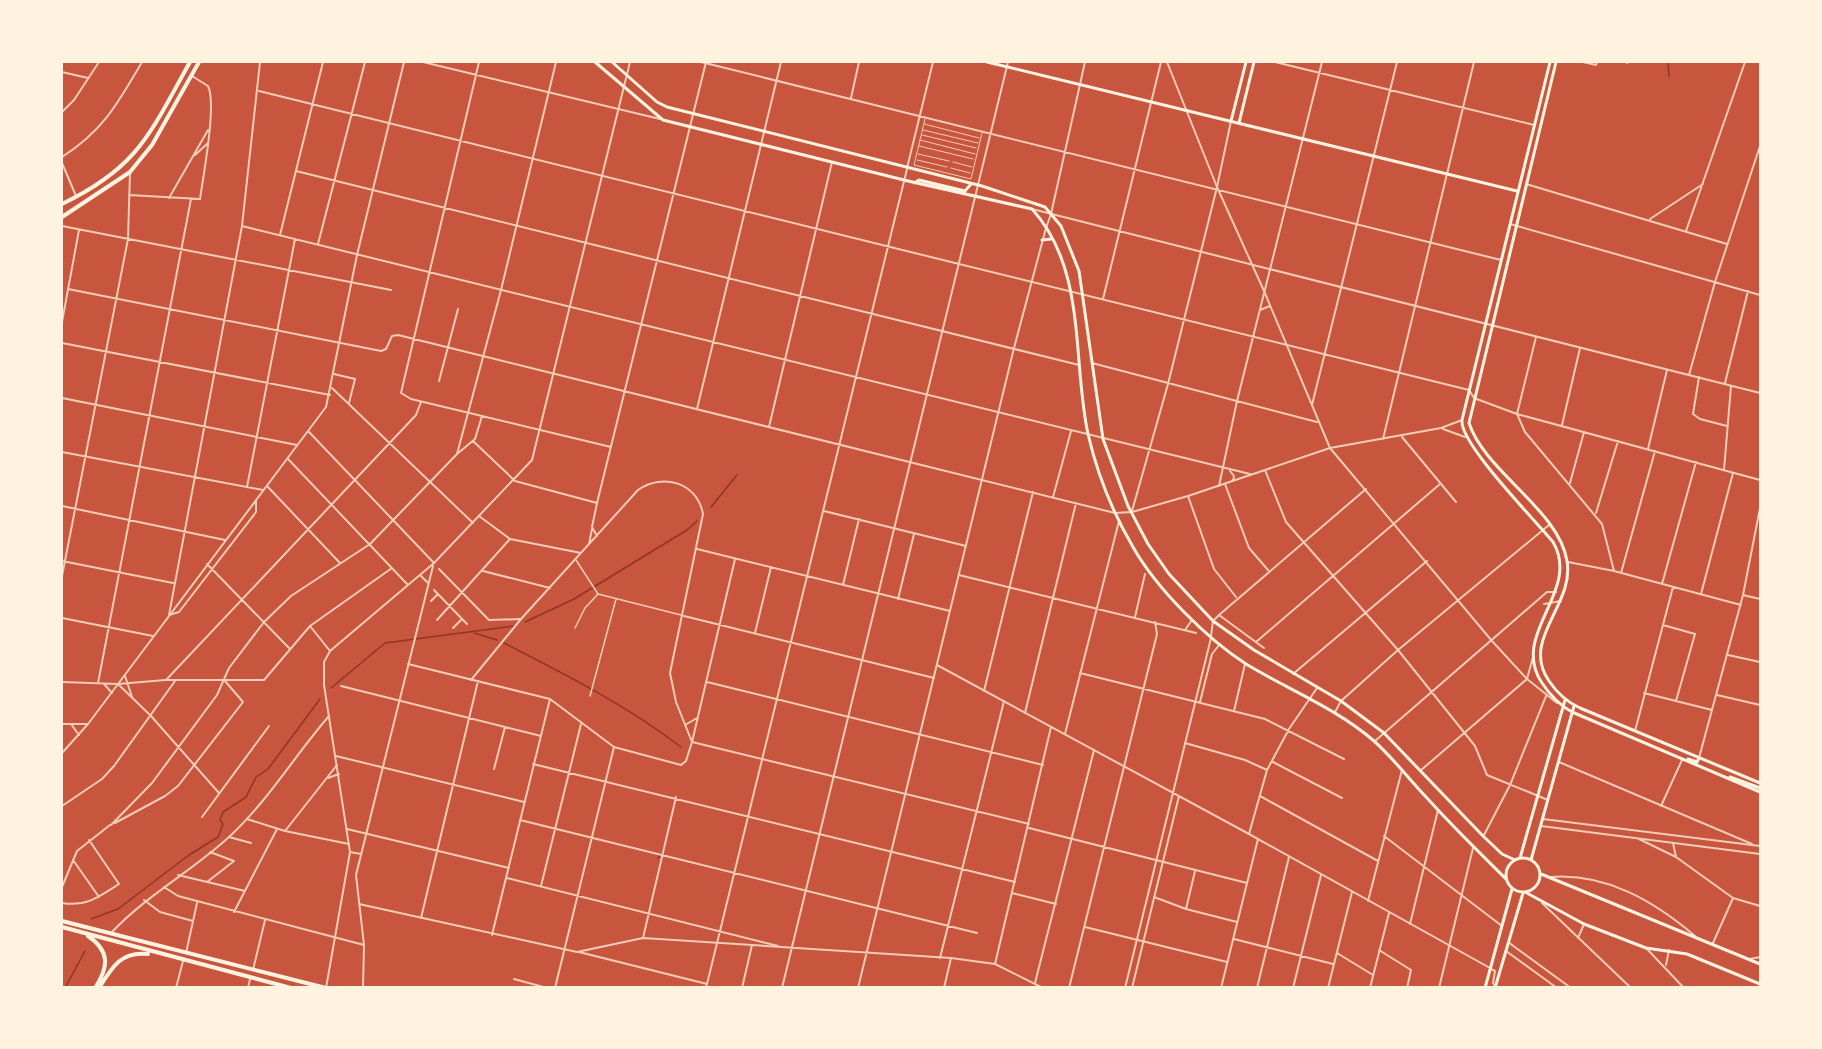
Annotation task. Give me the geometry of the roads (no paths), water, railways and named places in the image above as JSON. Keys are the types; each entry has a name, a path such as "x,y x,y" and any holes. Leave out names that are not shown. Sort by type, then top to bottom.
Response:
{"highway":[{"path":"62,204 110,177 140,148 190,62"},
{"path":"62,217 130,172 152,145 199,62"},
{"path":"62,921 326,987"},
{"path":"62,927 163,956 291,987"},
{"path":"84,934 98,943 105,954 106,967 97,987"},
{"path":"97,987 126,955 139,953 163,956"}],"main road":[{"path":"595,62 663,120 914,183 1032,209 1046,228 1066,269 1089,435 1114,513 1149,570 1192,618 1245,663 1335,712 1374,741 1506,879 1512,889 1584,924 1646,948 1687,954 1761,984"},
{"path":"612,62 626,76 667,107 764,134 979,186 1036,202 1051,214 1071,247 1085,295 1093,374 1103,439 1132,512 1148,544 1169,574 1213,621 1293,674 1341,701 1384,732 1483,836 1502,854 1515,860"},
{"path":"987,62 1517,191"},
{"path":"1231,121 1246,62"},
{"path":"1239,123 1254,62"},
{"path":"1550,62 1462,420 1465,437 1555,545 1560,559 1561,575 1556,592 1536,632 1533,657 1539,678 1563,707 1722,776 1761,788"},
{"path":"1556,62 1469,420 1473,433 1561,542 1568,562 1568,579 1561,601 1541,639 1539,657 1544,674 1565,700 1574,705 1699,758 1761,788"},
{"path":"1236,103 1243,105"},
{"path":"914,183 919,180 965,191 971,184"},
{"path":"1042,240 1051,239"},
{"path":"1467,400 1474,398"},
{"path":"1520,858 1565,700"},
{"path":"1574,705 1532,860 1541,874 1761,964"},
{"path":"1632,737 1635,731"},
{"path":"1672,754 1695,762 1699,758"},
{"path":"1506,879 1507,868 1515,860 1520,858 1532,860"},
{"path":"1495,987 1524,893 1538,885 1541,874"},
{"path":"1485,987 1512,889"}],"street":[{"path":"62,112 99,62"},
{"path":"62,158 89,139 105,122 142,62"},
{"path":"169,615 173,583 242,226 259,91 260,62"},
{"path":"280,235 323,62"},
{"path":"318,244 365,62"},
{"path":"62,753 112,693 225,540 320,417 332,388 357,255 404,62"},
{"path":"423,62 663,120"},
{"path":"479,62 401,393 421,402 611,447"},
{"path":"457,454 501,290 556,62"},
{"path":"326,987 350,852 323,675 324,662 330,651 434,563 514,482 532,460 630,62"},
{"path":"701,62 1217,187 1507,261"},
{"path":"589,544 597,502 706,62"},
{"path":"697,409 782,62"},
{"path":"850,98 859,62"},
{"path":"359,904 492,935 597,956 706,986 933,62"},
{"path":"782,987 1008,62"},
{"path":"858,987 1014,348 1051,214 1085,62"},
{"path":"1103,299 1161,62"},
{"path":"1167,62 1217,187 1264,291 1317,422 1330,448 1492,641 1527,679 1563,707"},
{"path":"1275,62 1463,105 1534,125"},
{"path":"1219,486 1237,401 1322,62"},
{"path":"1312,407 1397,62"},
{"path":"1383,439 1397,372 1474,62"},
{"path":"1583,62 1597,63"},
{"path":"1686,231 1746,62"},
{"path":"62,72 88,78"},
{"path":"129,195 201,199 210,127 210,91 191,75"},
{"path":"259,91 1469,390 1474,398 1517,414 1761,480"},
{"path":"1132,512 1168,384 1231,121"},
{"path":"169,198 210,127"},
{"path":"191,160 208,143"},
{"path":"1689,375 1714,282 1761,146"},
{"path":"770,427 832,162"},
{"path":"62,163 76,197"},
{"path":"296,171 373,188 1079,364"},
{"path":"62,576 63,561 76,509 128,239 130,172"},
{"path":"1526,184 1727,244"},
{"path":"1649,220 1703,184"},
{"path":"1517,191 1524,189"},
{"path":"100,683 128,519 191,199"},
{"path":"1032,209 1761,393"},
{"path":"1510,224 1761,295"},
{"path":"62,226 391,290"},
{"path":"242,226 1253,474"},
{"path":"62,322 63,306 79,230"},
{"path":"247,487 295,239"},
{"path":"68,289 375,350 386,349 390,338 395,335 413,338 1114,513 1132,512 1188,496 1330,448 1441,428 1462,420"},
{"path":"1725,383 1748,291"},
{"path":"1260,310 1270,306"},
{"path":"439,381 458,309"},
{"path":"1536,337 1517,414 1525,432 1596,514 1607,538 1614,571"},
{"path":"62,343 330,395"},
{"path":"1562,425 1580,348"},
{"path":"1092,363 1317,422"},
{"path":"1093,374 1106,368"},
{"path":"1647,449 1667,370"},
{"path":"334,374 355,379 349,403"},
{"path":"1699,377 1693,414 1700,419 1727,426"},
{"path":"1724,470 1731,385"},
{"path":"332,388 472,523"},
{"path":"344,398 351,393"},
{"path":"62,398 298,445"},
{"path":"165,680 416,415 421,402"},
{"path":"111,825 138,800 179,747 225,681 229,668 264,622 291,596 370,544 457,454 473,441 482,416"},
{"path":"1441,428 1465,437"},
{"path":"1053,497 1071,430"},
{"path":"309,432 434,563"},
{"path":"1570,483 1584,432"},
{"path":"1401,436 1456,502"},
{"path":"473,441 514,482 597,502"},
{"path":"1596,514 1618,441"},
{"path":"1621,573 1655,451"},
{"path":"62,452 263,490"},
{"path":"288,458 408,585"},
{"path":"1662,584 1696,462"},
{"path":"1229,469 1234,474 1233,481"},
{"path":"1265,470 1280,513 1331,577 1398,650 1475,746 1486,775 1548,800"},
{"path":"1701,594 1733,473"},
{"path":"471,680 521,619 638,490 654,482 668,481 686,488 700,504 703,522 670,673 676,702 692,742"},
{"path":"1256,642 1440,483"},
{"path":"1226,484 1250,548 1268,570"},
{"path":"267,486 340,563"},
{"path":"1125,987 1196,701 1213,621 1268,570 1366,489"},
{"path":"984,691 1032,492"},
{"path":"1188,496 1214,569 1237,598"},
{"path":"169,615 179,612 256,512 256,500"},
{"path":"1025,713 1076,503"},
{"path":"62,506 225,540"},
{"path":"1699,758 1728,655 1756,539 1761,508"},
{"path":"824,511 966,546"},
{"path":"479,516 510,539 581,553"},
{"path":"843,585 859,519"},
{"path":"1065,734 1119,521"},
{"path":"1335,712 1341,701 1398,650 1549,525"},
{"path":"592,526 597,536"},
{"path":"898,599 915,533"},
{"path":"437,620 510,539"},
{"path":"1756,539 1761,540"},
{"path":"697,549 950,611"},
{"path":"575,559 597,592 934,678"},
{"path":"408,664 550,699 614,747 681,765 687,759 699,716 735,559"},
{"path":"63,561 118,574 173,583"},
{"path":"1293,674 1427,561"},
{"path":"1568,562 1614,571 1740,605"},
{"path":"363,987 364,945 356,877 434,563"},
{"path":"207,564 289,648"},
{"path":"755,633 771,567"},
{"path":"62,682 118,684 165,680 264,680 310,626 392,568"},
{"path":"440,569 489,620 521,619"},
{"path":"483,571 550,588"},
{"path":"1135,617 1145,574"},
{"path":"420,575 428,584"},
{"path":"959,575 1196,633"},
{"path":"1635,731 1673,587"},
{"path":"434,590 467,624"},
{"path":"575,628 585,608 597,592"},
{"path":"1374,741 1547,592 1556,592"},
{"path":"431,601 438,594"},
{"path":"1743,594 1761,599"},
{"path":"590,696 616,598"},
{"path":"1538,600 1547,610"},
{"path":"1544,604 1561,601"},
{"path":"1219,615 1264,648"},
{"path":"62,618 153,636"},
{"path":"1185,630 1192,618"},
{"path":"453,628 462,619"},
{"path":"1069,987 1157,634 1155,622"},
{"path":"1157,634 1165,625"},
{"path":"1662,625 1695,634 1676,701"},
{"path":"310,626 330,651"},
{"path":"1200,702 1212,654 1220,644"},
{"path":"1728,655 1761,662"},
{"path":"1420,771 1465,735 1527,679 1533,657"},
{"path":"1234,711 1245,663"},
{"path":"937,666 1173,792 1495,971 1493,983 1495,987"},
{"path":"126,673 126,683 132,697"},
{"path":"1080,673 1266,718 1344,759"},
{"path":"62,806 108,772 176,680"},
{"path":"62,887 72,858 89,840 111,825 165,796 195,766 243,702 225,681"},
{"path":"421,918 478,681"},
{"path":"707,682 1043,765"},
{"path":"100,683 109,687 112,693"},
{"path":"118,684 151,716 219,793"},
{"path":"341,686 541,736"},
{"path":"1249,834 1267,770 1289,729 1317,687"},
{"path":"112,693 123,688"},
{"path":"1644,693 1713,710"},
{"path":"1717,695 1761,705"},
{"path":"1483,836 1510,785 1546,696"},
{"path":"492,935 550,699"},
{"path":"940,958 1004,701"},
{"path":"110,934 144,900 210,852 247,819 329,716"},
{"path":"685,725 699,716"},
{"path":"541,886 581,723"},
{"path":"62,724 88,724"},
{"path":"71,724 79,735"},
{"path":"202,817 269,726"},
{"path":"318,729 331,727"},
{"path":"494,769 504,727"},
{"path":"995,964 1051,727"},
{"path":"692,742 906,792 1029,824"},
{"path":"1185,743 1245,760 1267,770"},
{"path":"555,987 614,747"},
{"path":"1035,983 1094,750"},
{"path":"336,756 524,802"},
{"path":"1661,806 1683,759"},
{"path":"1272,762 1342,798"},
{"path":"1558,762 1753,845"},
{"path":"533,764 676,797 1015,882"},
{"path":"285,831 337,765"},
{"path":"1368,901 1402,770"},
{"path":"325,780 339,774"},
{"path":"1132,987 1179,796"},
{"path":"1260,796 1378,861"},
{"path":"643,938 676,797"},
{"path":"1410,924 1438,810"},
{"path":"247,819 285,831 349,844"},
{"path":"1543,819 1761,846"},
{"path":"520,820 977,933"},
{"path":"1591,833 1592,825"},
{"path":"1541,826 1761,854"},
{"path":"1028,828 1247,883"},
{"path":"234,912 277,829"},
{"path":"347,829 509,868"},
{"path":"1722,832 1723,842"},
{"path":"1384,836 1502,926"},
{"path":"228,837 251,843"},
{"path":"1221,987 1258,839"},
{"path":"1639,839 1676,857 1733,898 1761,906"},
{"path":"62,903 80,905 119,885 89,840"},
{"path":"1709,848 1710,840"},
{"path":"1673,843 1676,857"},
{"path":"1438,987 1474,847"},
{"path":"207,882 234,861 210,852"},
{"path":"350,852 361,854"},
{"path":"1257,987 1289,857"},
{"path":"72,858 99,897"},
{"path":"1186,909 1195,870"},
{"path":"178,875 245,891"},
{"path":"1293,987 1321,875"},
{"path":"346,878 356,877"},
{"path":"1549,877 1604,883 1630,892 1657,906 1697,937"},
{"path":"507,878 781,947"},
{"path":"163,886 173,895 364,945"},
{"path":"1328,987 1352,892"},
{"path":"1012,893 1056,904"},
{"path":"1154,897 1186,909 1237,922"},
{"path":"1713,944 1733,898"},
{"path":"144,900 160,912 193,921"},
{"path":"186,953 197,902"},
{"path":"1542,903 1630,987"},
{"path":"1371,987 1389,913"},
{"path":"253,970 266,919"},
{"path":"1578,938 1584,924"},
{"path":"1085,927 1227,962"},
{"path":"577,952 598,950 616,942 643,938 717,945 752,945 951,958 995,964 1043,987"},
{"path":"1233,938 1333,964"},
{"path":"1508,942 1572,987"},
{"path":"742,987 752,945"},
{"path":"1646,948 1684,987"},
{"path":"589,955 591,950"},
{"path":"597,956 598,950"},
{"path":"598,950 603,958"},
{"path":"1379,950 1411,970 1407,987"},
{"path":"1667,968 1665,962 1669,950"},
{"path":"1506,951 1557,987"},
{"path":"1336,952 1373,975"},
{"path":"1749,959 1761,957"},
{"path":"944,987 951,958"},
{"path":"176,987 183,961"},
{"path":"248,987 250,978"},
{"path":"514,979 547,987"}],"lane":[{"path":"926,117 914,165 971,179 982,131"},
{"path":"924,124 981,138"},
{"path":"923,130 979,144"},
{"path":"922,135 978,149"},
{"path":"920,140 977,154"},
{"path":"919,146 975,160"},
{"path":"917,153 948,161"},
{"path":"916,159 947,167"},
{"path":"953,162 974,167"},
{"path":"951,168 972,173"}],"waterway":[{"path":"1668,62 1669,76"},
{"path":"711,507 737,475"},
{"path":"525,622 574,599 687,530 697,521"},
{"path":"331,688 385,643 513,626"},
{"path":"474,633 497,640"},
{"path":"504,643 617,704 681,747"},
{"path":"91,919 118,909 189,855 218,837 223,824 220,820 223,812 246,797 256,777 268,769 320,699"},
{"path":"65,988 85,951"}]}
